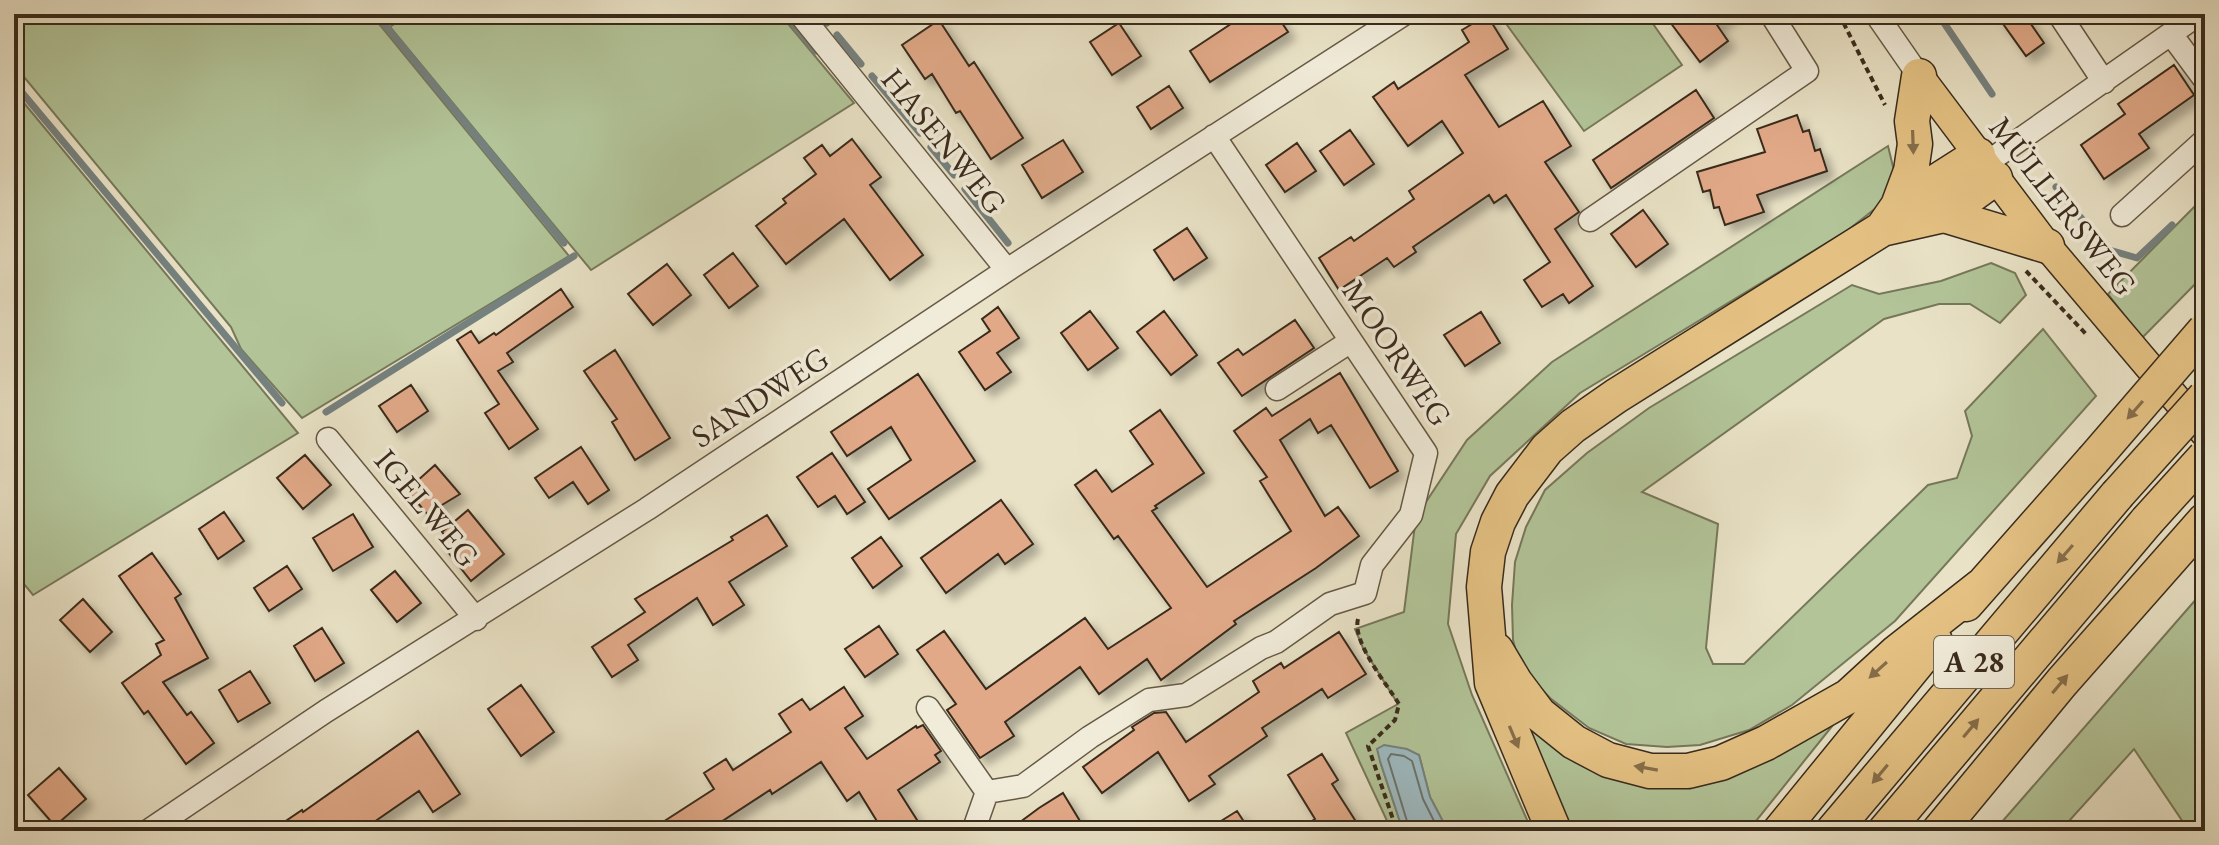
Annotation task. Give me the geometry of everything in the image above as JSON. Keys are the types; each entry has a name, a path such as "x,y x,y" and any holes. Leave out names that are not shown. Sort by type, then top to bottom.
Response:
{"highway":[{"path":"1890,218 1913,157 1912,121 1919,76"},
{"path":"1944,215 1986,166"},
{"path":"1554,831 1492,683 1484,587 1488,552 1498,522 1512,495 1547,449 1573,426 1616,396 1890,218 1986,166"},
{"path":"1890,218 1944,215 2047,246"},
{"path":"1780,831 1981,586 2205,330"},
{"name":"A 28","path":"1833,831 2009,619 2205,397"},
{"name":"A 28","path":"1885,831 2147,521 2205,457"},
{"path":"1939,831 2062,682 2205,520"},
{"path":"1488,635 1515,682 1539,714 1574,742 1608,760 1650,771 1688,771 1721,763 1766,743 1849,696 1897,652 1981,586"}],"main road":[{"name":"MÜLLERSWEG","path":"1919,76 2047,246 2205,433"}],"street":[{"name":"HASENWEG","path":"800,14 1007,270"},
{"name":"SANDWEG","path":"148,831 326,711 476,619 1404,14"},
{"path":"1590,220 1807,71 1773,17 1777,14"},
{"name":"MÜLLERSWEG","path":"1876,14 1919,76"},
{"path":"2059,14 2104,82"},
{"path":"1986,166 2199,14"},
{"path":"2171,34 2205,80"},
{"name":"MOORWEG","path":"1214,136 1426,453 1411,515 1372,565 1365,593"},
{"path":"2122,215 2205,140"},
{"path":"1277,389 1351,341"},
{"name":"IGELWEG","path":"328,439 476,619"},
{"path":"987,792 1023,786 1090,737 1149,700 1186,695 1261,648 1276,642 1330,604 1365,593"},
{"path":"928,708 987,792"},
{"path":"970,831 974,829 987,792"}],"path":[{"path":"1365,593 1355,629 1363,648 1399,704 1395,720 1368,746 1397,831"}],"green space":[{"path":"14,14 371,14 569,256 302,418 241,349 231,327 14,65"},
{"path":"408,14 780,14 854,103 591,270 390,27"},
{"path":"1499,14 1646,14 1682,65 1584,131"},
{"path":"14,91 298,433 33,595 14,572"},
{"path":"1888,146 1896,179 1881,204 1848,230 1580,393 1490,476 1456,534 1448,624 1472,695 1532,831 1448,831 1430,797 1419,755 1380,761 1403,831 1389,831 1389,825 1346,733 1398,704 1363,648 1355,629 1404,612 1416,517 1467,440 1552,362"},
{"path":"2205,196 2205,274 2142,338 2108,294"},
{"path":"1991,263 2015,273 2026,295 2000,323 1970,304 1939,304 1884,319 1642,492 1718,524 1706,648 1713,664 1744,664 1928,485 1957,478 1972,436 1965,411 2043,329 2096,396 1895,621 1792,705 1749,730 1700,745 1667,747 1626,744 1589,728 1550,698 1519,663 1513,640 1512,605 1515,562 1526,527 1545,490 1587,453 1649,408 1852,285 1879,294 1941,281"},
{"path":"2205,589 2205,831 2189,831 2134,749 2060,831 1994,831"},
{"path":"1508,697 1659,782 1747,770 1833,725 1748,831 1563,831"}],"water":[{"path":"1384,745 1407,749 1419,755 1430,797 1448,831 1403,831 1377,749"}],"building":[{"path":"1246,14 1276,14 1288,32 1210,82 1190,51"},
{"path":"1681,14 1731,14 1717,25 1728,41 1700,62 1670,22"},
{"path":"1996,14 2024,14 2044,43 2026,56"},
{"path":"1487,15 1508,49 1465,75 1499,127 1543,101 1571,146 1545,162 1579,212 1555,229 1593,286 1569,303 1563,294 1542,307 1524,280 1550,262 1506,195 1494,203 1489,195 1413,247 1416,252 1394,267 1387,258 1339,290 1319,258 1351,237 1354,241 1414,199 1409,191 1463,153 1442,121 1408,146 1373,97 1394,82 1398,89 1469,42 1462,30"},
{"path":"939,20 969,66 974,62 1023,138 991,159 960,111 956,113 932,74 925,79 902,45"},
{"path":"1119,23 1141,56 1112,75 1090,42"},
{"path":"2174,65 2194,95 2139,134 2149,148 2104,179 2081,145 2125,114 2118,104"},
{"path":"1169,86 1183,108 1151,129 1137,107"},
{"path":"1696,90 1714,118 1611,188 1593,160"},
{"path":"1797,115 1803,132 1809,130 1815,151 1820,149 1827,171 1757,195 1764,212 1725,225 1719,207 1714,208 1710,190 1703,192 1697,172 1765,152 1757,129"},
{"path":"1350,130 1374,164 1344,185 1320,151"},
{"path":"852,139 881,177 870,185 923,255 890,280 844,219 786,264 756,226 786,203 783,199 816,174 804,158 822,145 830,156"},
{"path":"1063,140 1083,172 1042,198 1022,165"},
{"path":"1297,143 1316,171 1285,192 1266,165"},
{"path":"1643,210 1668,244 1636,267 1611,234"},
{"path":"1187,228 1207,258 1174,280 1154,250"},
{"path":"733,253 758,286 729,308 704,275"},
{"path":"667,264 691,295 653,325 628,294"},
{"path":"561,289 573,307 507,353 513,362 498,371 538,429 509,449 485,413 499,404 457,340 471,331 479,343 494,333 496,335"},
{"path":"998,307 1019,338 997,353 1011,372 985,390 959,352 990,331 982,319"},
{"path":"1090,311 1118,348 1088,370 1061,333"},
{"path":"1164,311 1197,355 1171,375 1137,332"},
{"path":"1481,312 1500,343 1465,366 1444,335"},
{"path":"1295,320 1314,348 1242,396 1218,363 1238,349 1243,355"},
{"path":"615,350 670,438 635,460 612,422 617,419 584,371"},
{"path":"1340,373 1398,471 1370,488 1331,425 1318,433 1310,419 1280,440 1325,516 1338,507 1359,536 1234,621 1236,624 1161,680 1147,659 1099,694 1080,667 1005,722 1014,736 980,758 947,710 956,704 917,650 944,631 986,689 1085,618 1108,649 1171,608 1118,536 1114,539 1075,485 1096,470 1112,492 1153,464 1130,431 1160,410 1204,473 1152,511 1207,587 1291,531 1260,481 1267,477 1234,431 1266,408 1272,416"},
{"path":"918,374 975,461 889,519 868,489 911,460 891,427 847,456 831,432"},
{"path":"411,385 428,411 397,432 379,406"},
{"path":"581,447 609,490 588,504 573,482 549,498 535,478"},
{"path":"832,453 865,502 847,514 835,496 818,507 797,477"},
{"path":"305,455 331,485 303,509 277,478"},
{"path":"435,465 460,494 427,514 407,490"},
{"path":"1001,500 1033,544 1005,564 998,554 946,593 921,558"},
{"path":"468,510 504,554 471,581 440,542 446,537 442,532"},
{"path":"224,512 244,541 218,559 199,529"},
{"path":"353,514 373,547 333,571 313,538"},
{"path":"767,515 787,546 729,582 744,605 713,625 697,598 628,645 638,660 612,677 592,647 645,612 635,599 733,540 731,537"},
{"path":"881,537 902,566 873,588 852,558"},
{"path":"152,553 181,594 175,598 208,658 163,682 187,715 191,712 214,743 186,764 148,711 144,714 122,683 161,655 156,644 164,640 119,576"},
{"path":"287,566 302,589 269,611 254,588"},
{"path":"395,571 421,603 397,622 371,590"},
{"path":"83,599 112,632 90,652 60,620"},
{"path":"879,626 898,654 865,677 845,649"},
{"path":"322,628 344,663 315,681 294,646"},
{"path":"1339,632 1366,674 1328,698 1322,689 1262,728 1267,736 1209,776 1215,784 1189,801 1158,752 1102,793 1083,767 1154,713 1166,712 1186,742 1259,692 1253,681 1281,663 1284,668"},
{"path":"250,671 270,703 238,722 219,690"},
{"path":"521,685 554,732 521,756 488,709"},
{"path":"844,687 863,716 845,728 867,759 916,726 923,725 941,751 935,755 940,762 898,790 924,831 883,831 859,792 847,801 821,762 772,794 770,790 707,831 649,831 714,789 704,773 726,759 733,770 791,732 779,714 802,699 810,710"},
{"path":"418,731 460,794 433,812 419,791 361,831 271,831 303,812"},
{"path":"1322,754 1338,780 1332,784 1362,831 1296,831 1315,819 1288,775"},
{"path":"59,768 86,799 55,826 28,795"},
{"path":"1063,793 1086,831 1008,831 1039,808"},
{"path":"1237,811 1250,831 1205,831"}],"waterway":[{"path":"376,14 564,243"},
{"path":"785,14 816,51"},
{"path":"820,14 827,23"},
{"path":"1938,14 1992,94"},
{"path":"837,35 861,64"},
{"path":"872,76 920,133"},
{"path":"14,83 282,403"},
{"path":"931,147 954,175"},
{"path":"2056,187 2106,249 2137,258 2172,225"},
{"path":"965,189 1008,243"},
{"path":"326,412 574,256"}]}
